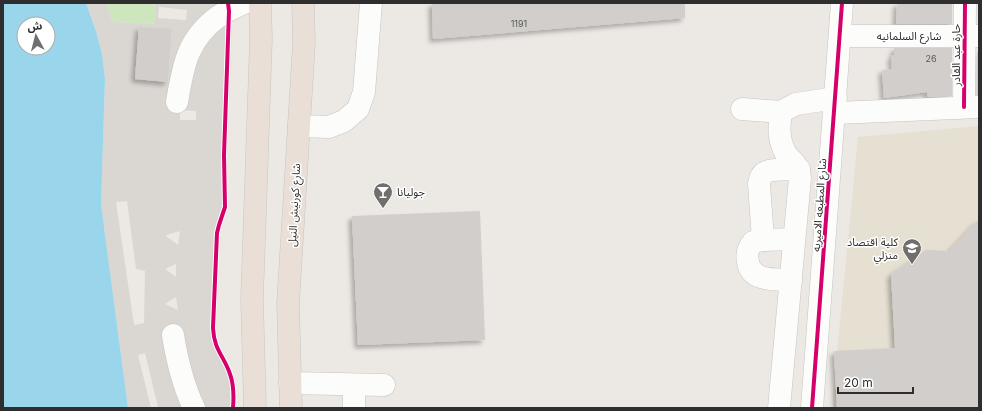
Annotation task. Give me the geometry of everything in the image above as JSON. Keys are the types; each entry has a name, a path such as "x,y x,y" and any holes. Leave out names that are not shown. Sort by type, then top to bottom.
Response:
{"highway":[{"path":"255,408 252,299 261,39 260,3"},
{"name":"شارع كورنيش النيل","path":"291,408 288,304 304,42 302,3"}],"street":[{"path":"177,102 182,72 187,56 195,41 206,27 220,16 244,3"},
{"path":"299,126 329,127 344,121 358,109 364,92 371,3"},
{"name":"شارع المطبعه الاميريه","path":"812,408 842,3"},
{"name":"حارة عبد القادر","path":"965,3 972,36 972,107"},
{"name":"شارع السلمانيه","path":"840,36 972,36"},
{"path":"742,109 781,112 796,104 835,106 972,107"},
{"path":"779,408 800,178 799,169 785,152 780,141 779,130 781,112"},
{"path":"763,240 759,184 760,178 764,173 769,171 799,169"},
{"path":"791,280 760,277 748,266 747,257 748,248 753,242 763,240 794,239"},
{"path":"173,334 181,376 194,408"},
{"path":"290,383 384,385"},
{"path":"354,385 354,408"}],"shaded area":[{"path":"86,3 106,3 112,22 155,24 156,3 230,3 232,21 227,157 228,201 220,234 216,328 218,344 235,379 236,408 156,408 158,407 145,353 138,355 151,408 128,408 101,204 105,79 102,54 96,30","holes":["159,7 187,10 186,20 158,18","139,27 172,30 168,82 135,79","180,110 196,111 196,120 180,120","127,201 136,269 145,271 144,323 134,325 116,202","180,231 178,245 166,236","176,264 176,277 165,269","176,297 178,310 165,304"]},
{"name":"كلية اقتصاد منزلي","path":"979,126 979,408 833,408 833,393 858,137"}],"green space":[{"path":"106,3 156,3 156,24 112,22"}],"water":[{"path":"3,3 86,3 96,31 102,54 105,79 101,204 128,408 3,408"}],"building":[{"path":"432,3 685,3 685,18 433,39"},
{"path":"897,3 952,3 952,24 896,24"},
{"path":"139,27 172,29 168,82 135,79"},
{"path":"894,48 952,48 952,96 928,97 927,92 884,98 882,70 892,69 891,56 894,55"},
{"path":"977,52 979,52 979,95 977,95"},
{"path":"480,211 485,340 358,345 352,216"},
{"path":"979,219 979,408 837,408 834,351 895,348 891,274 926,250 949,251"}],"cycle path":[{"path":"228,3 229,11 224,155 225,207 217,233 213,328 215,342 228,368 231,378 234,399 233,408"},
{"path":"812,408 842,3"},
{"path":"964,107 965,3"}],"place":[{"name":"جوليانا","path":"383,209"},
{"name":"كلية اقتصاد منزلي","path":"912,265"}]}
